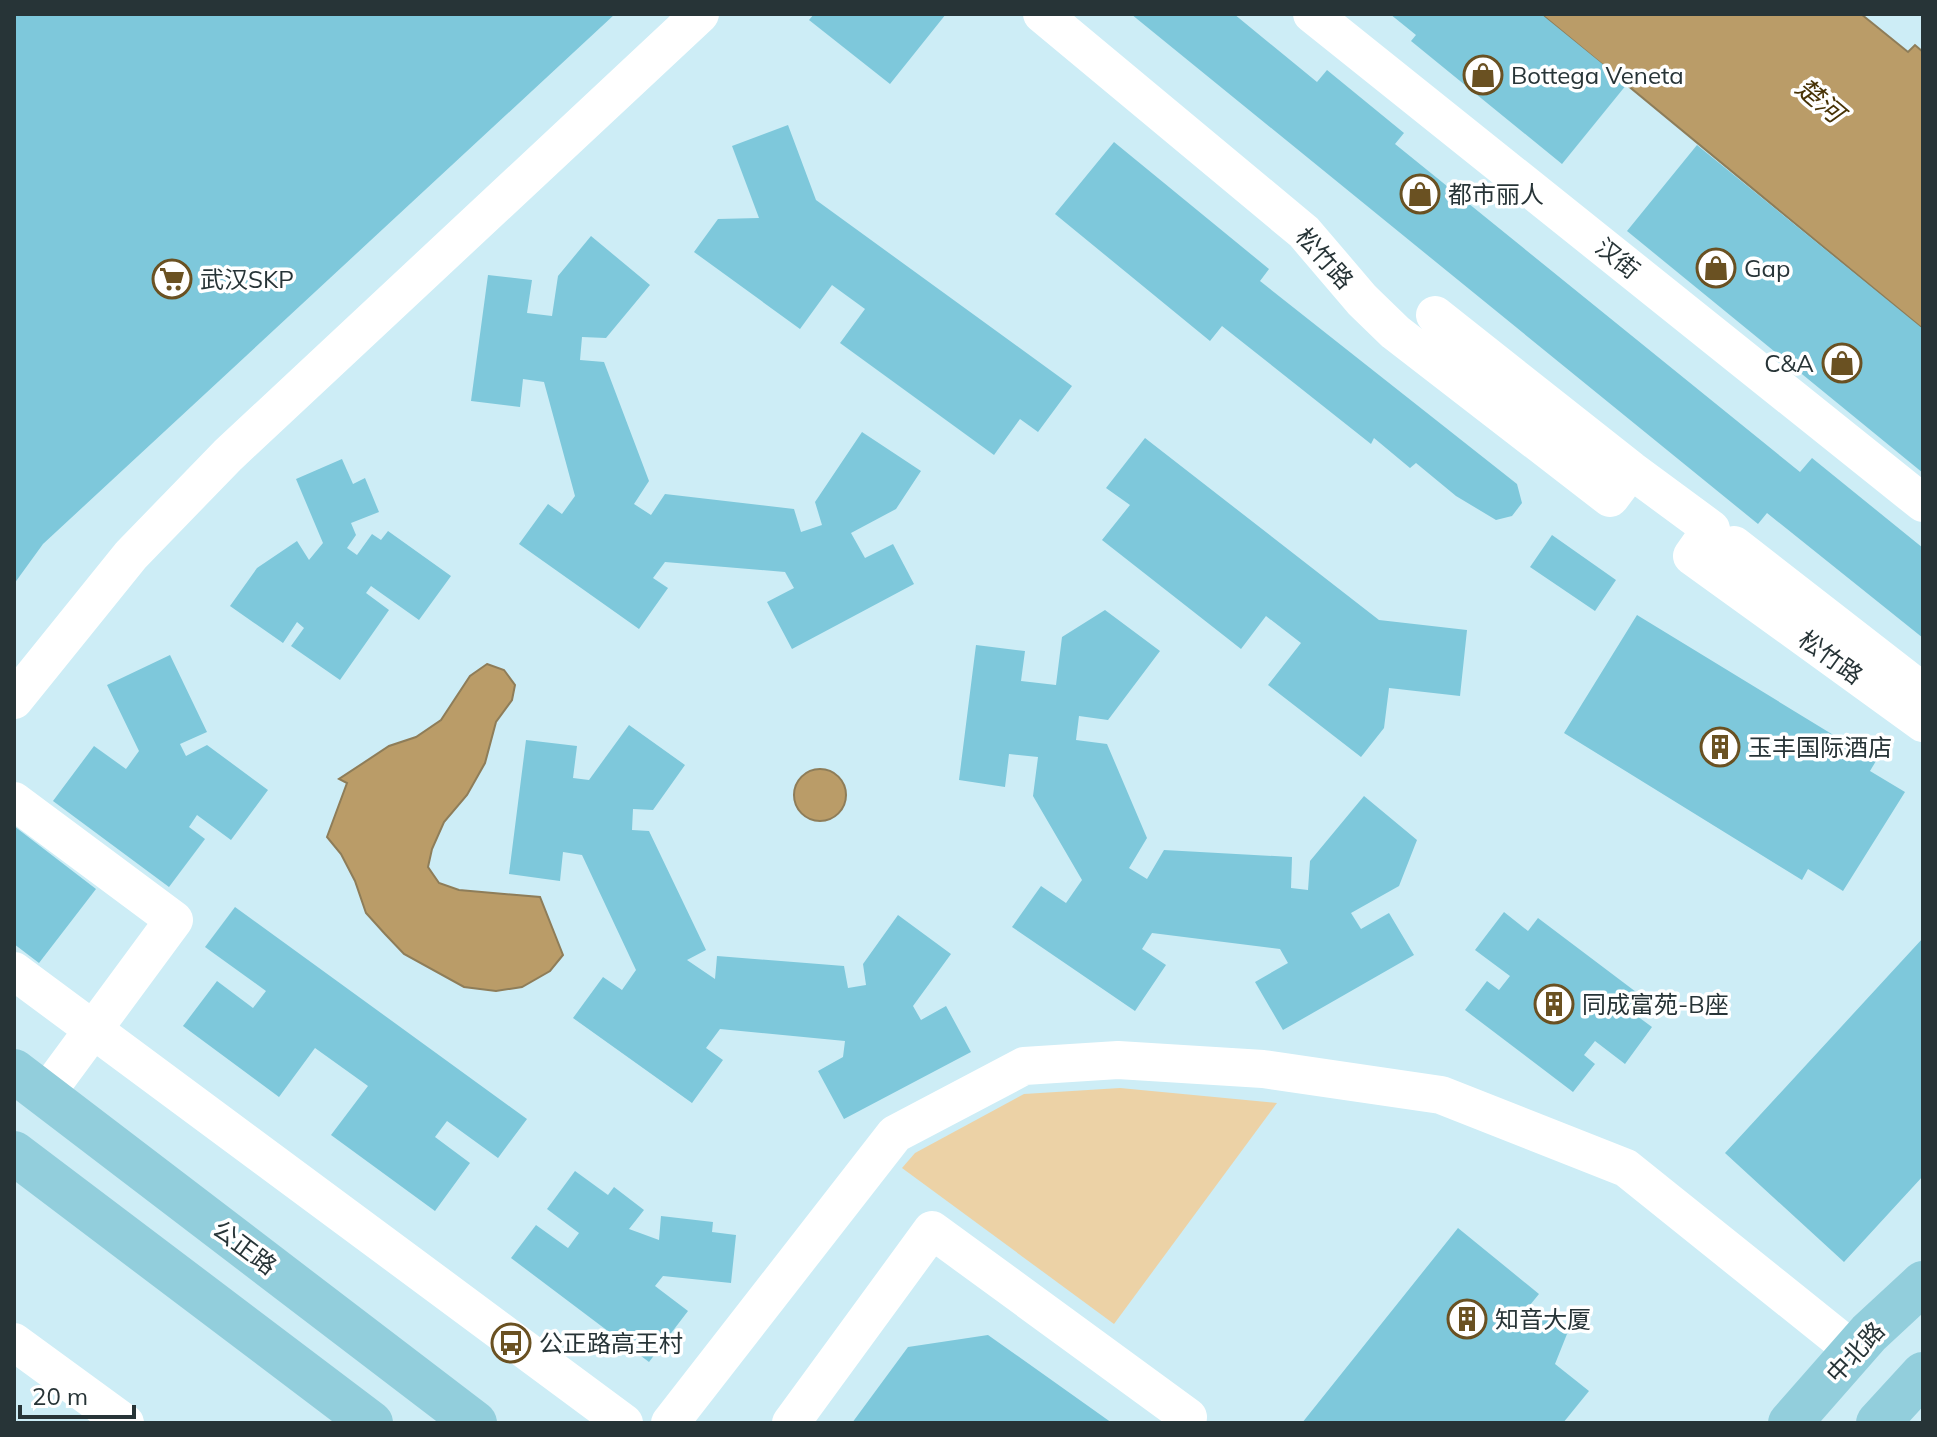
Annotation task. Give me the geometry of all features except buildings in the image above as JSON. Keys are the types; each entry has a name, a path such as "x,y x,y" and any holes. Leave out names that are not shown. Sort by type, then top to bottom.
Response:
{"main road":[{"name":"公正路","path":"30,1083 475,1423"},
{"path":"14,1153 355,1418"},
{"name":"中北路","path":"1790,1423 1869,1333 1923,1283"},
{"path":"1878,1423 1923,1374"}],"street":[{"path":"14,700 131,555 228,455 700,14"},
{"name":"松竹路","path":"1042,14 1304,232 1362,300 1395,332 1621,484 1711,529 1692,556 1923,723"},
{"name":"汉街","path":"1312,14 1923,503"},
{"path":"1435,315 1621,484"},
{"path":"1734,545 1923,692"},
{"path":"14,801 174,920 93,1030 30,1083"},
{"path":"14,971 624,1423"},
{"path":"670,1423 895,1134 1024,1066 1102,1061 1263,1069 1441,1095 1626,1168 1854,1351"},
{"path":"791,1423 932,1230 1188,1417 1184,1423"},
{"path":"14,1342 125,1423"}],"shaded area":[{"path":"1120,1088 1277,1103 1114,1324 902,1168 915,1153 1024,1094"}],"water":[{"name":"楚河","path":"1541,14 1861,14 1908,52 1915,45 1923,52 1923,329"},
{"path":"487,664 504,670 515,685 512,700 496,722 485,763 467,795 444,822 428,867 439,883 459,890 540,897 563,955 550,971 522,987 496,991 464,987 404,954 366,913 355,881 341,854 327,837 347,783 339,779 389,746 416,737 441,720 470,676"},
{"path":"820,769 838,777 846,795 838,813 820,821 802,813 794,795 802,777"}],"place":[{"name":"Bottega Veneta","path":"1483,75"},
{"name":"都市丽人","path":"1420,194"},
{"name":"Gap","path":"1716,268"},
{"name":"武汉SKP","path":"172,279"},
{"name":"C&A","path":"1842,363"},
{"name":"玉丰国际酒店","path":"1720,747"},
{"name":"同成富苑-B座","path":"1554,1004"},
{"name":"知音大厦","path":"1467,1319"},
{"name":"公正路高王村","path":"511,1343"}]}
